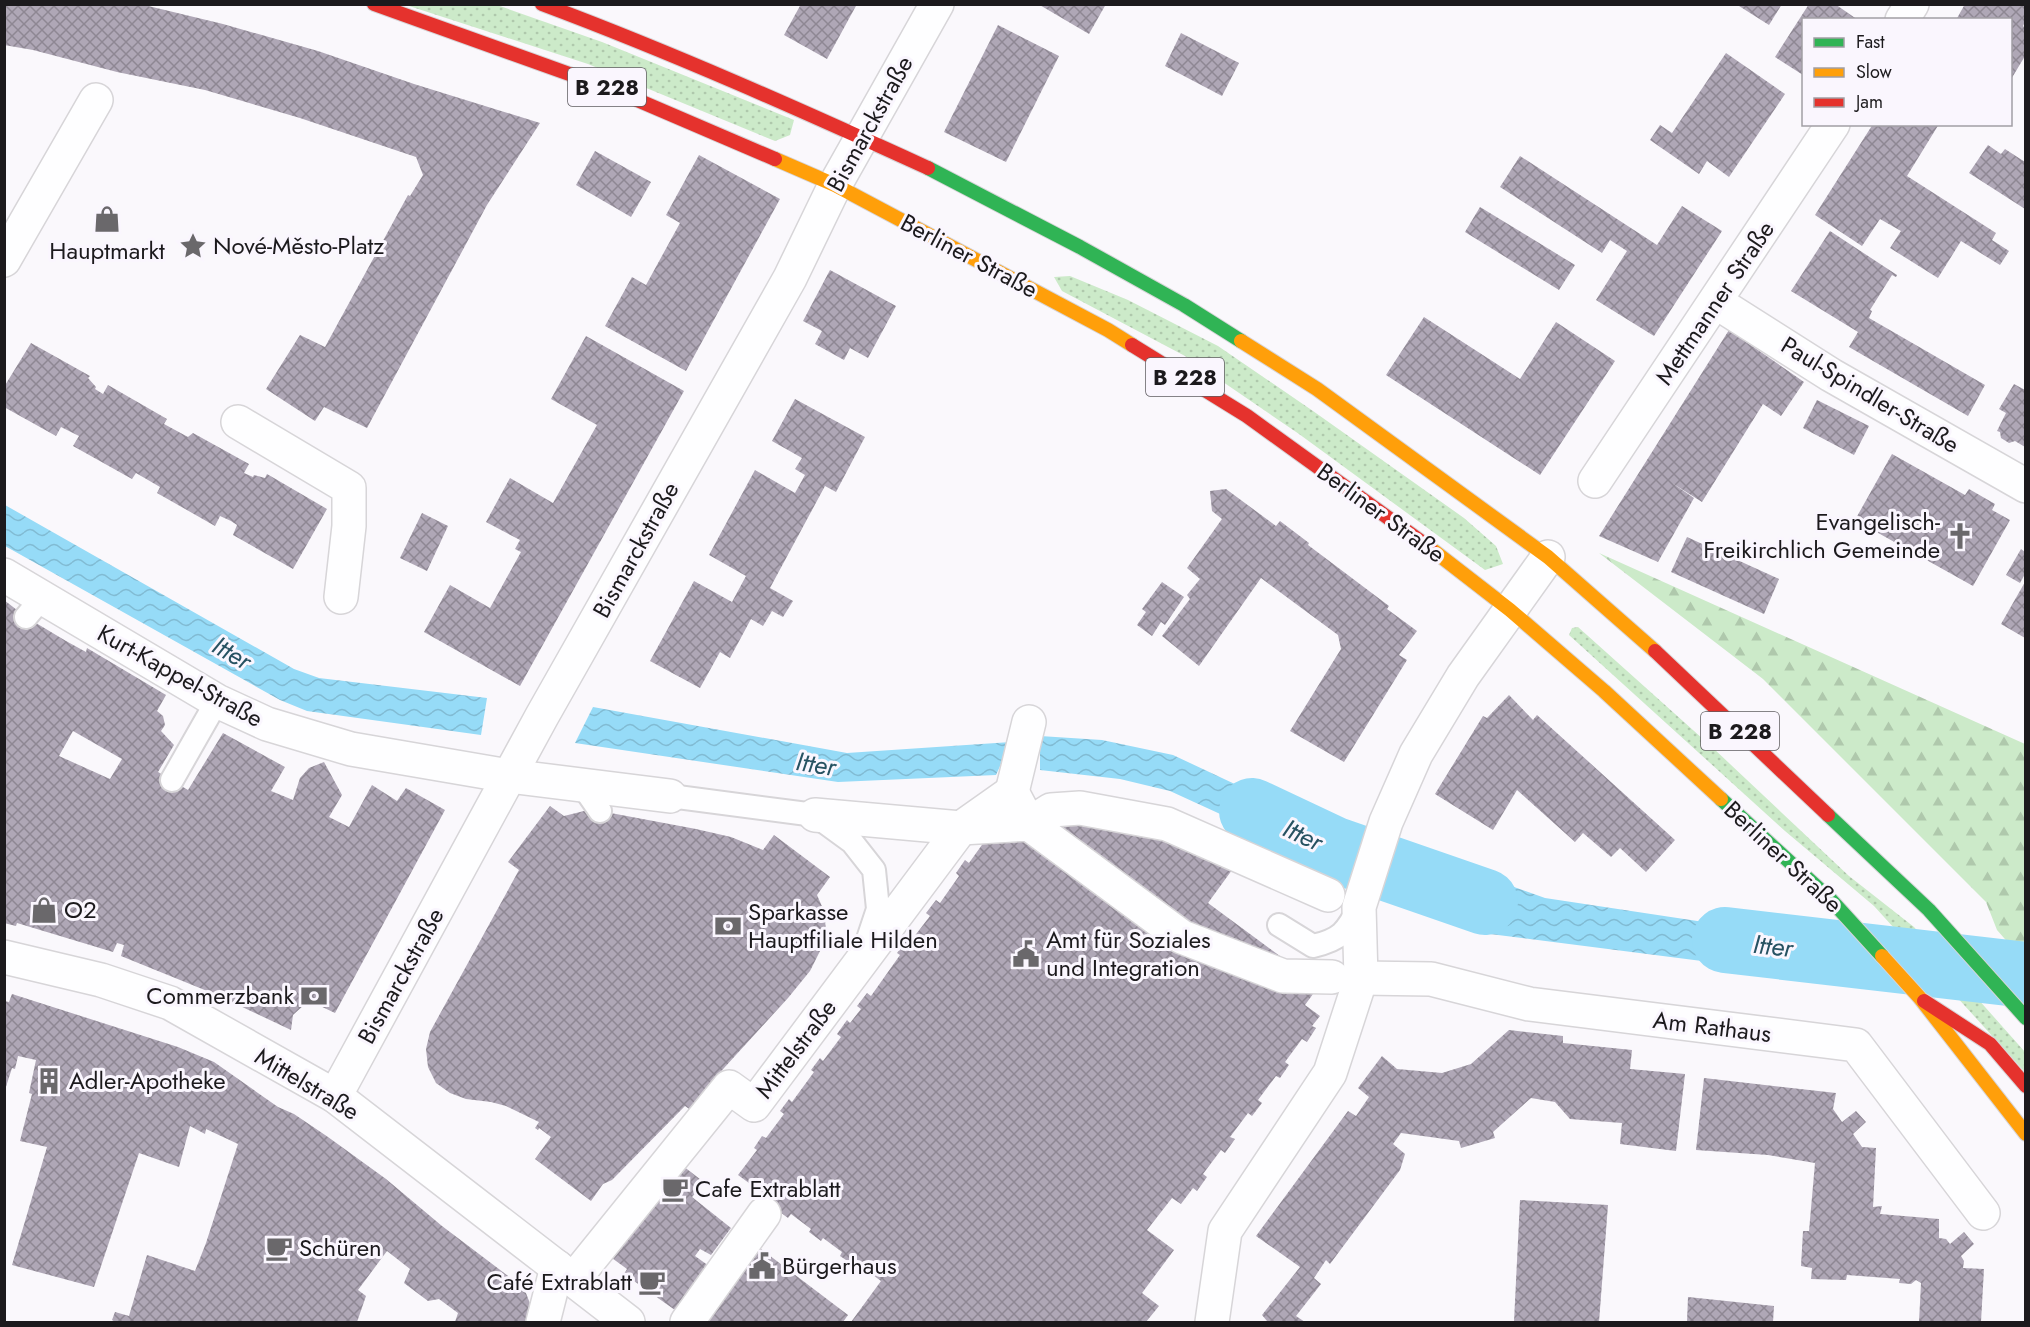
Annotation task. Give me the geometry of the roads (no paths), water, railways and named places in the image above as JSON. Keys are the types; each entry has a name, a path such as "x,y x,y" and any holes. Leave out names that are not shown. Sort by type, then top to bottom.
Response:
{"main road":[{"name":"Berliner Straße","path":"374,4 614,90 766,153 835,185 1108,330 1247,416 1418,539 1510,610 1613,699 1831,900 1920,998 2025,1134"},
{"name":"B 228","path":"542,4 622,34 791,105 948,177 1080,247 1193,311 1317,389 1548,556 1650,646 1929,910 2023,1016"},
{"path":"1920,998 1990,1044 2025,1086"}],"street":[{"name":"Bismarckstraße","path":"335,1096 508,776 790,278 835,185 937,4"},
{"path":"1903,18 1912,4"},
{"path":"4,260 96,100"},
{"name":"Mettmanner Straße","path":"1596,481 1832,126"},
{"name":"Paul-Spindler-Straße","path":"1716,302 1831,375 2025,486"},
{"path":"238,422 350,488 349,526 341,597"},
{"path":"1212,1323 1225,1231 1330,1073 1359,907 1386,822 1416,754 1463,676 1548,556"},
{"name":"Kurt-Kappel-Straße","path":"7,576 34,608 267,724 351,749 508,776 591,798 670,796"},
{"path":"1029,722 1012,792 1029,824"},
{"name":"Mittelstraße","path":"566,1273 729,1087 754,1105 961,828 1012,792"},
{"path":"815,815 961,828 1029,824 1051,810 1080,808 1167,824 1328,895"},
{"name":"Am Rathaus","path":"1029,824 1182,937 1283,976 1431,979 1529,1004 1856,1045 1983,1213"},
{"name":"Mittelstraße","path":"4,957 101,980 170,1003 335,1096 628,1323"},
{"path":"687,1323 764,1214"},
{"path":"543,1323 566,1273"}],"lane":[{"path":"172,780 217,701"},
{"path":"670,796 815,815 852,842 874,870 878,909 860,964"},
{"path":"1279,925 1313,946 1329,942 1348,928 1359,907"}],"water":[{"path":"5,505 294,669 319,678 487,698 481,735 307,711 280,700 5,546"},
{"path":"593,707 847,753 1011,742 996,775 838,782 575,743"},
{"path":"1040,736 1102,740 1173,755 1341,834 1329,864 1170,791 1120,779 1040,770"},
{"path":"1408,849 1545,898 1804,937 1836,978 1482,933 1391,897"}],"waterway":[{"name":"Itter","path":"1252,811 1335,850 1485,902"},
{"name":"Itter","path":"1725,940 2026,975"}],"place":[{"name":"Hauptmarkt","path":"107,219"},
{"name":"Nové-Město-Platz","path":"193,246"},
{"name":"Evangelisch- Freikirchlich Gemeinde","path":"1960,536"},
{"name":"O2","path":"44,910"},
{"name":"Sparkasse Hauptfiliale Hilden","path":"728,926"},
{"name":"Amt für Soziales und Integration","path":"1026,954"},
{"name":"Commerzbank","path":"314,996"},
{"name":"Adler-Apotheke","path":"49,1081"},
{"name":"Cafe Extrablatt","path":"675,1189"},
{"name":"Schüren","path":"279,1248"},
{"name":"Bürgerhaus","path":"762,1266"},
{"name":"Café Extrablatt","path":"652,1282"}]}
